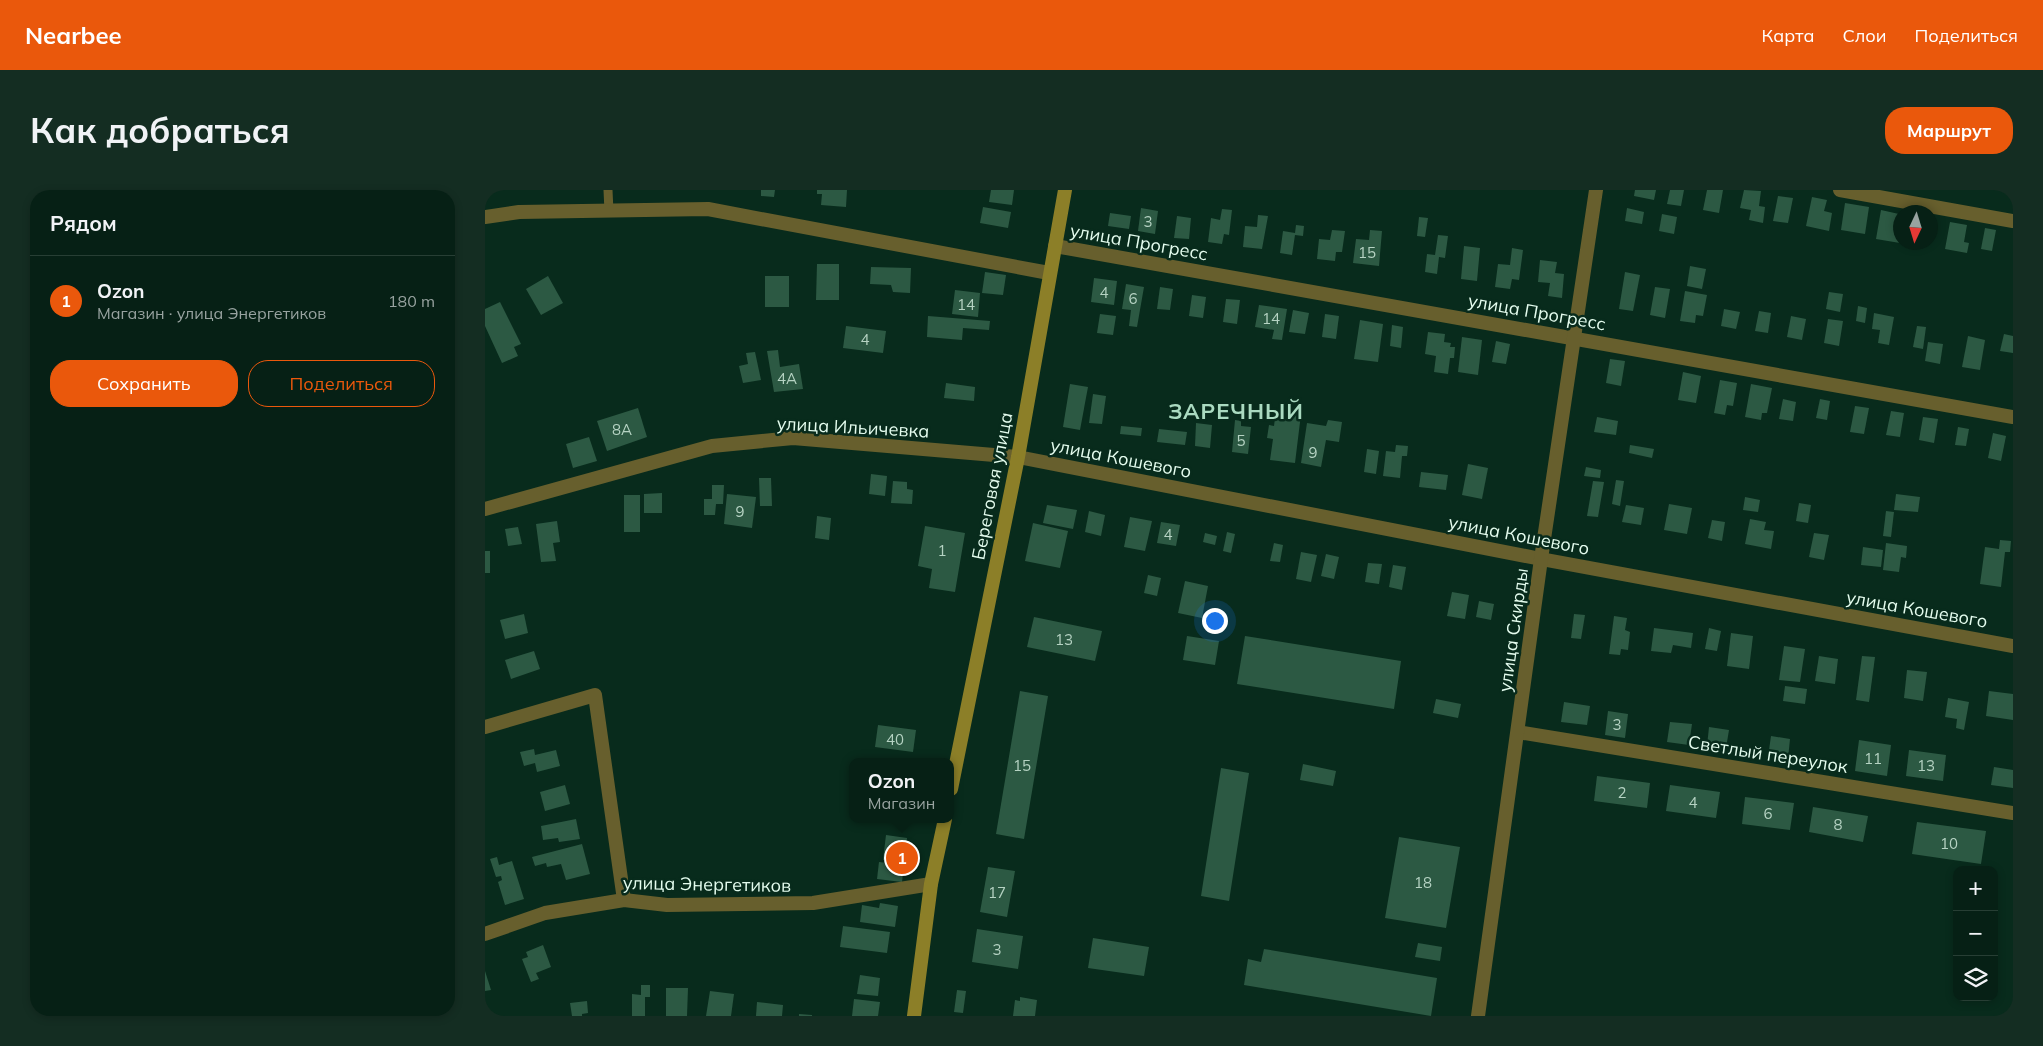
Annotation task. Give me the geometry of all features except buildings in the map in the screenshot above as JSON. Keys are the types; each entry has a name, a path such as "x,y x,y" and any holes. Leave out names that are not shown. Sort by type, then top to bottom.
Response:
{"main road":[{"name":"Береговая улица","path":"954,774 1018,457 1065,190"},
{"path":"914,1016 931,884 944,823"}],"street":[{"name":"улица Скирды","path":"1478,1016 1541,559 1596,190"},
{"path":"1840,190 2013,221"},
{"path":"485,217 519,212 709,209 1049,274"},
{"name":"улица Прогресс","path":"1055,246 2013,417"},
{"name":"улица Ильичевка","path":"485,509 712,446 793,438 1018,457"},
{"name":"улица Кошевого","path":"1018,457 1541,559 2013,646"},
{"path":"485,727 595,694 624,900"},
{"name":"Светлый переулок","path":"1518,732 2013,813"},
{"name":"улица Энергетиков","path":"485,934 545,913 624,900 667,905 813,903 931,884"}],"lane":[{"path":"609,190 609,212"}],"place":[{"name":"Ozon","path":"902,858"}],"district":[{"name":"ЗАРЕЧНЫЙ","path":"1236,411"}]}
